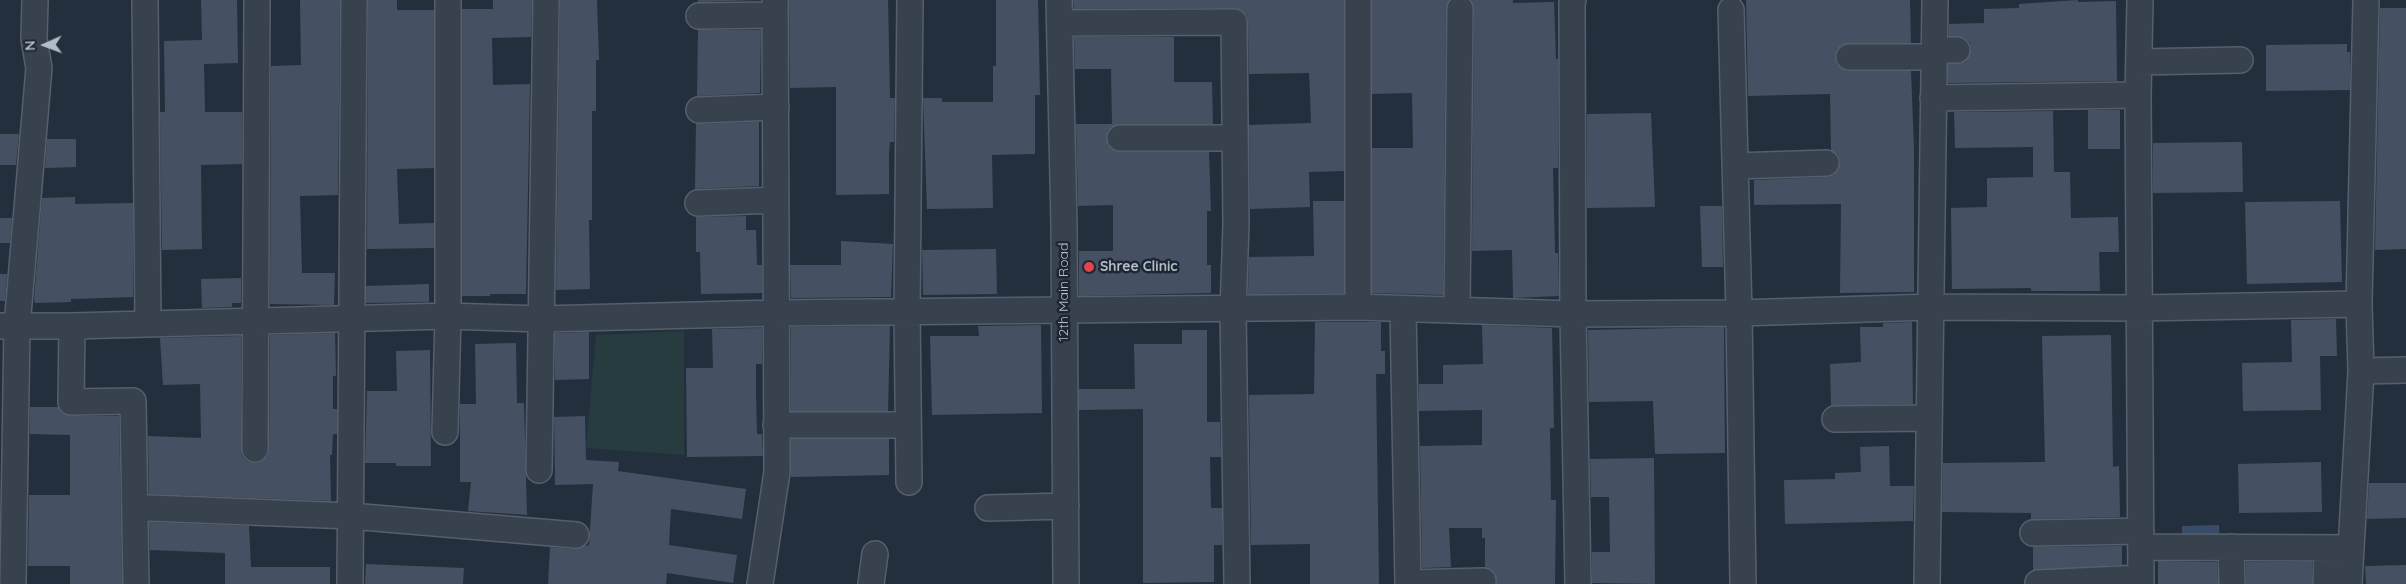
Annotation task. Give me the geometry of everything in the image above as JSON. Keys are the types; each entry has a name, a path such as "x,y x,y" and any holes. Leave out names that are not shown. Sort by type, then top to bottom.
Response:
{"street":[{"path":"13,584 8,326 38,68 34,39 35,0"},
{"path":"145,0 148,323"},
{"path":"255,449 257,0"},
{"path":"350,584 354,0"},
{"path":"445,432 448,316 448,0"},
{"path":"539,470 546,0"},
{"path":"909,482 910,0"},
{"path":"1573,0 1573,314 1578,584"},
{"path":"1927,584 1933,98 1941,52 1935,0"},
{"path":"2038,583 2145,582 2138,95 2140,0"},
{"path":"2349,584 2361,371 2359,304 2366,0"},
{"path":"1358,2 1358,307"},
{"path":"700,16 775,8 777,472 760,584"},
{"path":"1457,310 1460,9"},
{"path":"1731,10 1740,314 1743,584"},
{"path":"1059,12 1234,22 1236,225 1233,310 1237,584"},
{"name":"12th Main Road","path":"1059,12 1066,584"},
{"path":"1848,57 1941,52"},
{"path":"2139,62 2240,60"},
{"path":"1933,98 2138,95"},
{"path":"699,110 776,107"},
{"path":"1120,138 1235,138"},
{"path":"1736,166 1826,163"},
{"path":"698,203 776,200"},
{"path":"8,326 448,316 541,319 775,313 1233,310 1358,307 1573,314 1740,314 1930,307 2140,308 2359,304"},
{"path":"1403,309 1408,584 1483,582"},
{"path":"72,326 71,402 133,401 136,584"},
{"path":"2361,371 2406,370"},
{"path":"1835,419 1929,418"},
{"path":"776,425 908,425"},
{"path":"988,508 1066,506"},
{"path":"150,508 351,516 576,535"},
{"path":"2033,533 2231,547 2351,548"},
{"path":"2231,547 2232,584"},
{"path":"2326,584 2327,548"},
{"path":"871,584 875,554"}],"green space":[{"path":"684,331 684,455 586,448 596,335"}],"water":[{"path":"2219,525 2220,545 2182,546 2182,526"}],"building":[{"path":"201,0 237,0 238,63 204,64 205,112 242,112 242,164 201,165 202,249 162,250 160,112 165,112 164,41 202,40"},
{"path":"300,0 340,0 338,195 300,196 302,273 335,273 334,305 270,304 271,66 301,65"},
{"path":"368,0 397,0 397,10 434,10 434,168 397,169 399,224 434,223 434,248 367,249"},
{"path":"493,0 532,0 531,37 492,38 493,85 530,84 526,294 462,296 462,9 493,9"},
{"path":"560,0 597,0 599,60 596,60 596,111 592,111 592,220 589,220 590,289 556,290"},
{"path":"698,0 761,0 698,2"},
{"path":"789,0 888,0 890,98 895,98 894,142 890,142 889,154 889,194 836,195 836,87 790,88"},
{"path":"996,0 1038,0 1040,95 1035,95 1035,154 992,155 993,208 927,209 923,98 942,98 942,102 993,102 993,66 996,66"},
{"path":"1073,0 1344,0 1344,171 1309,172 1310,207 1250,209 1249,125 1311,123 1309,73 1249,74 1248,22 1247,15 1241,10 1234,8 1074,9"},
{"path":"1372,0 1449,0 1446,9 1443,295 1372,293 1372,148 1413,148 1412,93 1372,94"},
{"path":"1471,0 1513,0 1513,3 1554,2 1556,59 1558,59 1558,168 1553,168 1555,253 1558,253 1559,296 1513,298 1512,250 1472,251 1474,9"},
{"path":"1746,0 1910,0 1911,43 1849,43 1837,49 1835,57 1837,65 1849,71 1911,71 1914,149 1914,292 1840,293 1841,204 1754,205 1754,180 1827,177 1838,170 1840,162 1838,155 1831,150 1830,94 1748,96"},
{"path":"2078,0 2078,2 2116,1 2117,81 1948,83 1948,64 1965,62 1971,50 1970,43 1965,38 1949,36 1949,24 1984,23 1984,9 2019,8 2019,4"},
{"path":"2380,8 2406,8 2406,249 2375,250"},
{"path":"698,30 761,30 760,93 697,96"},
{"path":"1074,37 1174,37 1174,82 1212,82 1213,124 1120,124 1108,130 1106,138 1108,146 1120,152 1209,152 1211,211 1207,211 1207,265 1211,265 1211,293 1079,296 1079,251 1113,251 1113,205 1078,206 1076,124 1112,124 1111,69 1075,69"},
{"path":"2347,44 2347,52 2350,52 2350,90 2266,91 2266,45"},
{"path":"2088,110 2120,110 2120,149 2088,149"},
{"path":"2053,111 2054,172 2070,172 2071,218 2118,217 2119,252 2099,252 2100,291 2031,291 2031,288 1952,289 1951,208 1987,207 1987,178 2033,177 2033,147 1955,148 1954,112"},
{"path":"1651,113 1655,207 1587,208 1587,114"},
{"path":"759,122 759,186 695,189 696,124"},
{"path":"0,134 19,134 16,165 0,165"},
{"path":"47,139 76,139 76,167 45,168"},
{"path":"2242,142 2243,192 2153,193 2153,143"},
{"path":"75,197 75,204 133,203 133,297 71,299 71,302 35,303 42,198"},
{"path":"1313,201 1344,201 1344,293 1248,294 1249,257 1314,256"},
{"path":"2340,201 2342,282 2247,284 2245,202"},
{"path":"1700,206 1722,206 1723,267 1702,267"},
{"path":"746,216 746,230 756,230 757,265 762,265 762,293 701,294 700,252 696,252 696,217"},
{"path":"0,218 12,218 10,243 0,243"},
{"path":"841,241 893,244 891,297 791,298 790,265 841,265"},
{"path":"996,249 997,294 923,295 922,250"},
{"path":"0,274 7,274 5,301 0,301"},
{"path":"241,278 241,303 232,303 232,307 202,308 201,279"},
{"path":"429,284 429,302 366,303 366,286"},
{"path":"2336,319 2337,356 2320,356 2321,410 2243,411 2242,363 2292,362 2291,320"},
{"path":"1315,322 1381,322 1381,351 1385,351 1385,374 1376,374 1379,584 1310,584 1310,544 1251,545 1249,395 1314,394"},
{"path":"1912,322 1913,404 1831,406 1830,364 1861,362 1860,327 1883,327 1883,323"},
{"path":"1041,325 1042,413 932,415 930,336 979,336 978,326"},
{"path":"1482,325 1552,328 1554,428 1550,428 1551,500 1556,500 1555,584 1497,584 1495,573 1485,567 1485,538 1482,538 1482,528 1449,528 1451,567 1422,568 1420,446 1482,445 1482,410 1419,411 1419,384 1443,384 1443,365 1483,364"},
{"path":"890,326 888,411 791,411 791,327"},
{"path":"1724,327 1725,453 1655,454 1653,401 1589,402 1588,330"},
{"path":"762,328 762,364 756,364 756,393 757,434 762,434 763,456 687,457 686,368 713,368 712,329"},
{"path":"1182,330 1207,330 1207,422 1220,422 1221,457 1210,457 1211,508 1222,508 1222,545 1214,545 1214,582 1143,583 1143,409 1079,410 1079,389 1135,389 1134,344 1182,344"},
{"path":"589,332 589,379 555,380 555,333"},
{"path":"335,333 336,376 333,376 333,409 337,409 337,434 333,434 332,455 330,455 331,501 149,494 148,436 201,438 200,384 163,385 160,338 241,336 241,449 242,456 247,461 255,463 267,457 269,449 270,335"},
{"path":"2111,335 2113,467 2119,466 2120,517 2031,519 2031,513 1942,512 1943,463 2045,462 2042,336"},
{"path":"516,343 517,403 524,403 527,515 468,511 471,482 460,482 460,404 476,404 475,344"},
{"path":"430,350 431,466 396,466 396,463 365,463 367,391 397,391 396,351"},
{"path":"30,407 58,407 64,414 71,416 119,416 122,584 70,584 70,566 28,566 29,495 70,495 70,435 30,434"},
{"path":"585,416 586,460 619,462 618,471 746,489 742,519 671,509 669,545 737,555 733,583 667,573 666,584 548,584 550,547 575,549 589,545 593,484 555,485 554,417"},
{"path":"791,439 889,439 889,475 791,477"},
{"path":"1889,446 1890,486 1914,486 1913,521 1785,524 1784,480 1835,479 1835,473 1861,472 1860,447"},
{"path":"1654,458 1655,584 1592,583 1592,552 1610,552 1609,497 1591,497 1590,459"},
{"path":"2321,462 2322,512 2239,513 2238,464"},
{"path":"2369,483 2406,483 2406,518 2367,519"},
{"path":"149,522 249,526 251,567 330,567 330,584 225,584 225,553 150,550"},
{"path":"2122,546 2122,565 2033,570 2033,547"},
{"path":"2158,561 2217,562 2218,584 2158,584"},
{"path":"2246,562 2312,562 2312,584 2246,584"},
{"path":"366,564 464,568 463,584 365,584"},
{"path":"2406,565 2406,584 2366,584 2365,566"}],"place":[{"name":"Shree Clinic","path":"1089,267"}]}
